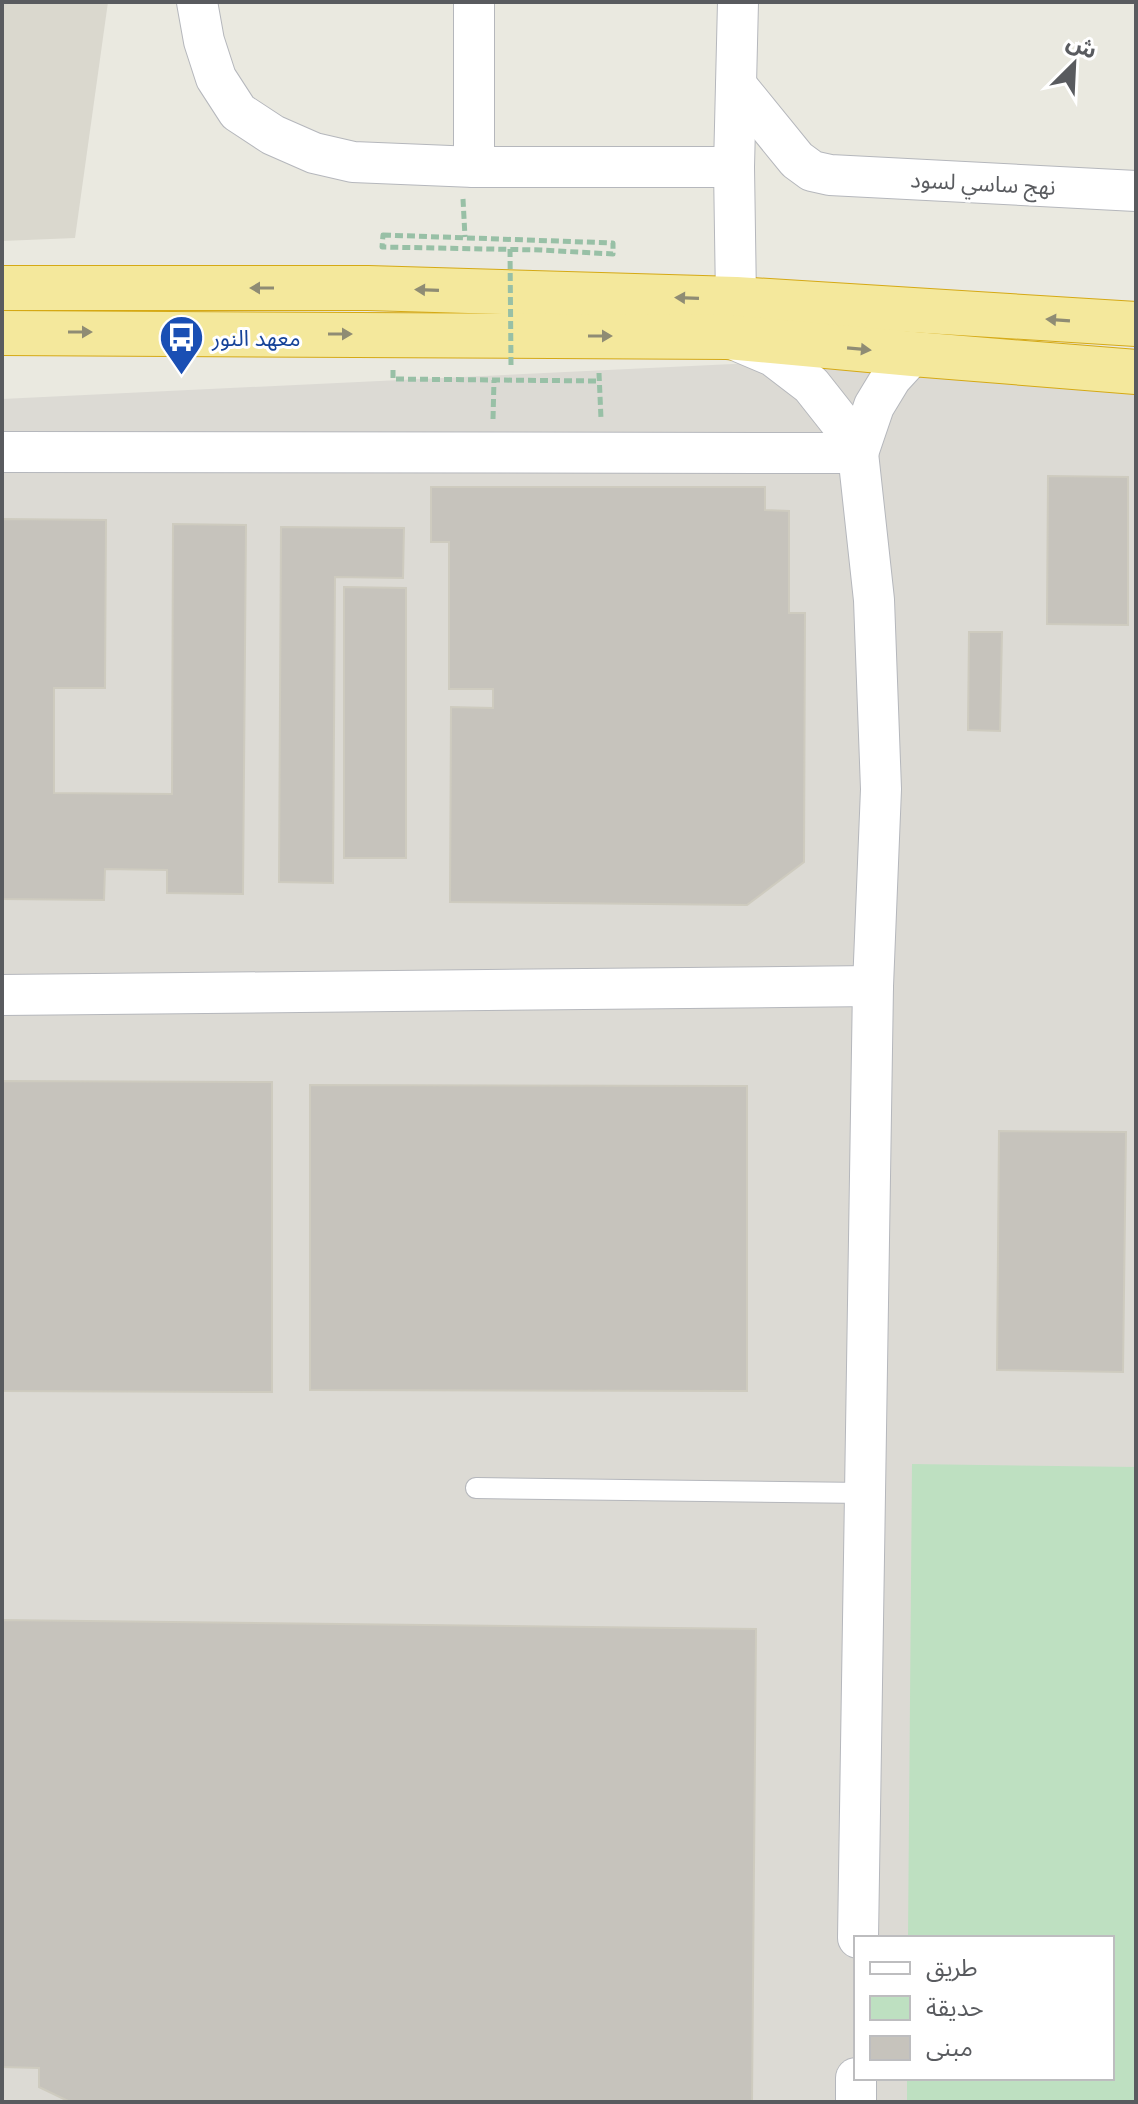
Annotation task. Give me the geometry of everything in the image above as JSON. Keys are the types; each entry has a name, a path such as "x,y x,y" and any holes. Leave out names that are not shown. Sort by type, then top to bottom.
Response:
{"highway":[{"path":"2,288 368,288 732,318 913,354 1136,372"},
{"path":"2,333 732,318 1136,324"}],"street":[{"path":"197,2 204,41 216,78 238,112 273,135 314,153 353,162 474,167 734,167"},
{"path":"474,2 474,167"},
{"path":"738,2 732,318 773,356 811,385 841,423 858,453 874,600 881,789 873,986 858,1936"},
{"name":"نهج ساسي لسود","path":"736,85 797,160 812,171 830,175 1136,191"},
{"path":"858,453 874,406 891,378 913,354"},
{"path":"2,452 858,453"},
{"path":"2,995 873,986"},
{"path":"856,2080 856,2102"}],"lane":[{"path":"476,1488 865,1493"}],"path":[{"path":"383,235 613,243 613,254 510,249 382,247 383,235"},
{"path":"510,249 511,365"},
{"path":"598,365 602,452"},
{"path":"406,370 393,370 393,379 599,381"}],"shaded area":[{"path":"2,2 108,2 75,238 2,241"},
{"path":"754,363 1136,387 1136,2102 2,2102 2,399"}],"green space":[{"path":"912,1464 1136,1467 1136,2102 907,2102 907,2080 1114,2080 1114,1936 908,1936"}],"building":[{"path":"1048,476 1128,477 1128,625 1047,624"},
{"path":"431,487 765,487 765,510 789,511 789,613 805,613 804,862 747,905 450,902 451,707 493,708 493,689 449,689 449,542 431,542"},
{"path":"2,519 106,520 105,688 54,688 54,793 172,794 173,524 246,525 243,894 167,893 167,870 105,869 104,900 2,899"},
{"path":"281,527 404,528 403,578 335,577 333,883 279,882"},
{"path":"344,587 406,588 406,858 344,858"},
{"path":"969,632 1002,632 1000,731 968,730"},
{"path":"2,1081 272,1082 272,1392 2,1391"},
{"path":"310,1085 747,1086 747,1391 310,1390"},
{"path":"999,1131 1126,1132 1123,1372 997,1370"},
{"path":"2,1620 756,1629 752,2102 70,2102 39,2087 39,2068 2,2067"}],"place":[{"name":"معهد النور","path":"181,377"}]}
